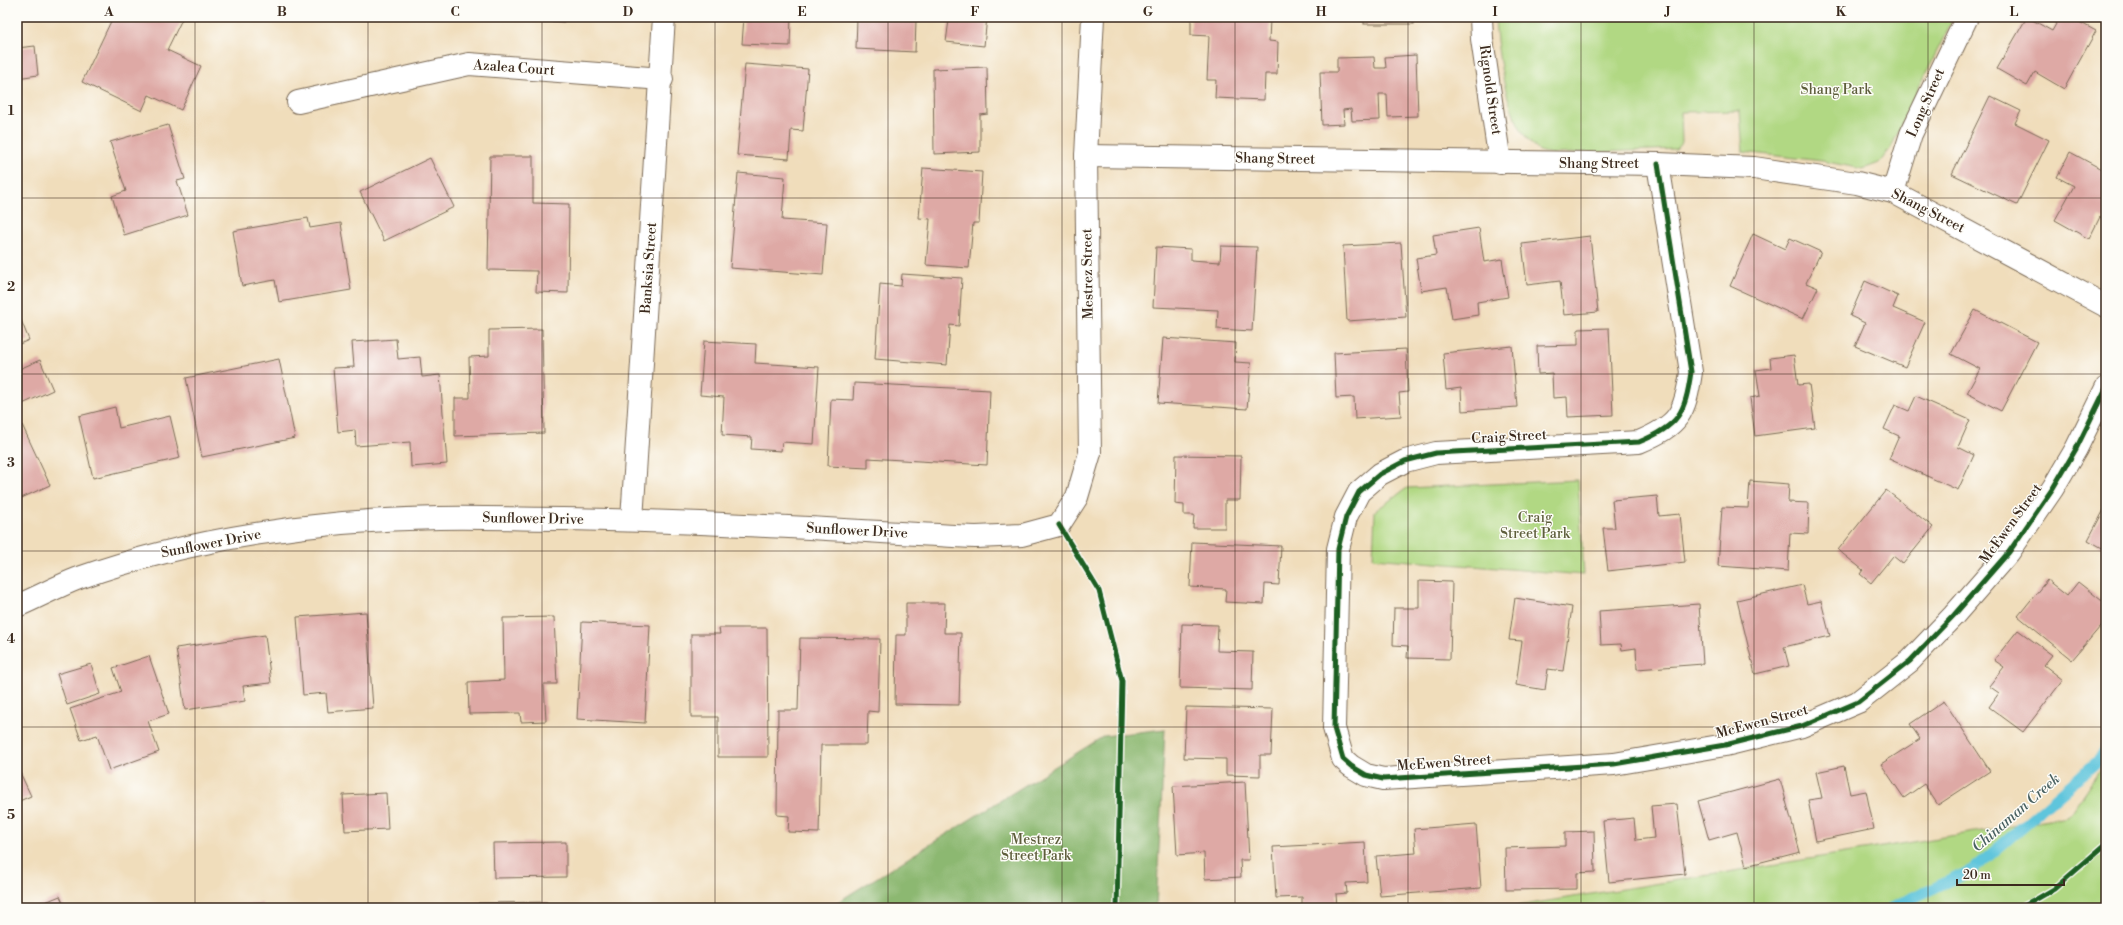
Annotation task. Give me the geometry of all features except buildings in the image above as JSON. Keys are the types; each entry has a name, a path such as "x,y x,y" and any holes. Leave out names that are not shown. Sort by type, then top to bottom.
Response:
{"street":[{"name":"Banksia Street","path":"632,520 662,79 664,17"},
{"name":"Mestrez Street","path":"1059,525 1077,497 1090,453 1086,156 1093,17"},
{"name":"Rignold Street","path":"1481,17 1482,39 1500,163"},
{"name":"Long Street","path":"1893,192 1911,134 1967,17"},
{"name":"Azalea Court","path":"298,102 469,64 662,79"},
{"name":"Shang Street","path":"1086,156 1500,163 1658,164 1754,168 1857,183 1893,192 2106,306"},
{"name":"Craig Street","path":"1343,759 1334,728 1338,549 1346,517 1359,492 1380,474 1405,461 1436,454 1639,442 1661,432 1678,418 1687,400 1691,372 1658,164"},
{"name":"McEwen Street","path":"1343,759 1366,775 1383,779 1614,764 1725,746 1802,726 1858,702 1910,661 1954,615 2009,552 2076,449 2106,388"},
{"name":"Sunflower Drive","path":"17,606 78,578 146,557 223,540 293,529 368,521 439,518 632,520 976,537 1022,535 1059,525"}],"green space":[{"name":"Shang Park","path":"1495,17 1954,17 1914,97 1891,148 1879,163 1863,169 1822,161 1743,152 1740,111 1681,112 1682,142 1676,149 1553,154 1540,151 1527,139 1518,125 1511,108 1501,69"},
{"name":"Craig Street Park","path":"1578,480 1584,575 1373,558 1375,511 1407,488"},
{"name":"Mestrez Street Park","path":"1165,729 1156,908 828,908 1104,736"},
{"path":"2106,761 2106,908 1505,908 2068,817"}],"waterway":[{"name":"Chinaman Creek","path":"1892,908 1974,869 2099,760 2106,748"}],"cycle path":[{"path":"1658,164 1691,372 1686,398 1678,416 1663,430 1639,442 1436,453 1405,461 1380,474 1359,492 1346,517 1338,549 1334,728 1343,759 1366,775 1383,779 1614,764 1725,745 1802,726 1858,702 1910,661 1954,615 2009,552 2053,488 2076,449 2106,388"},
{"path":"1059,525 1099,591 1122,681 1117,908"},
{"path":"2021,908 2054,889 2106,844"}]}
